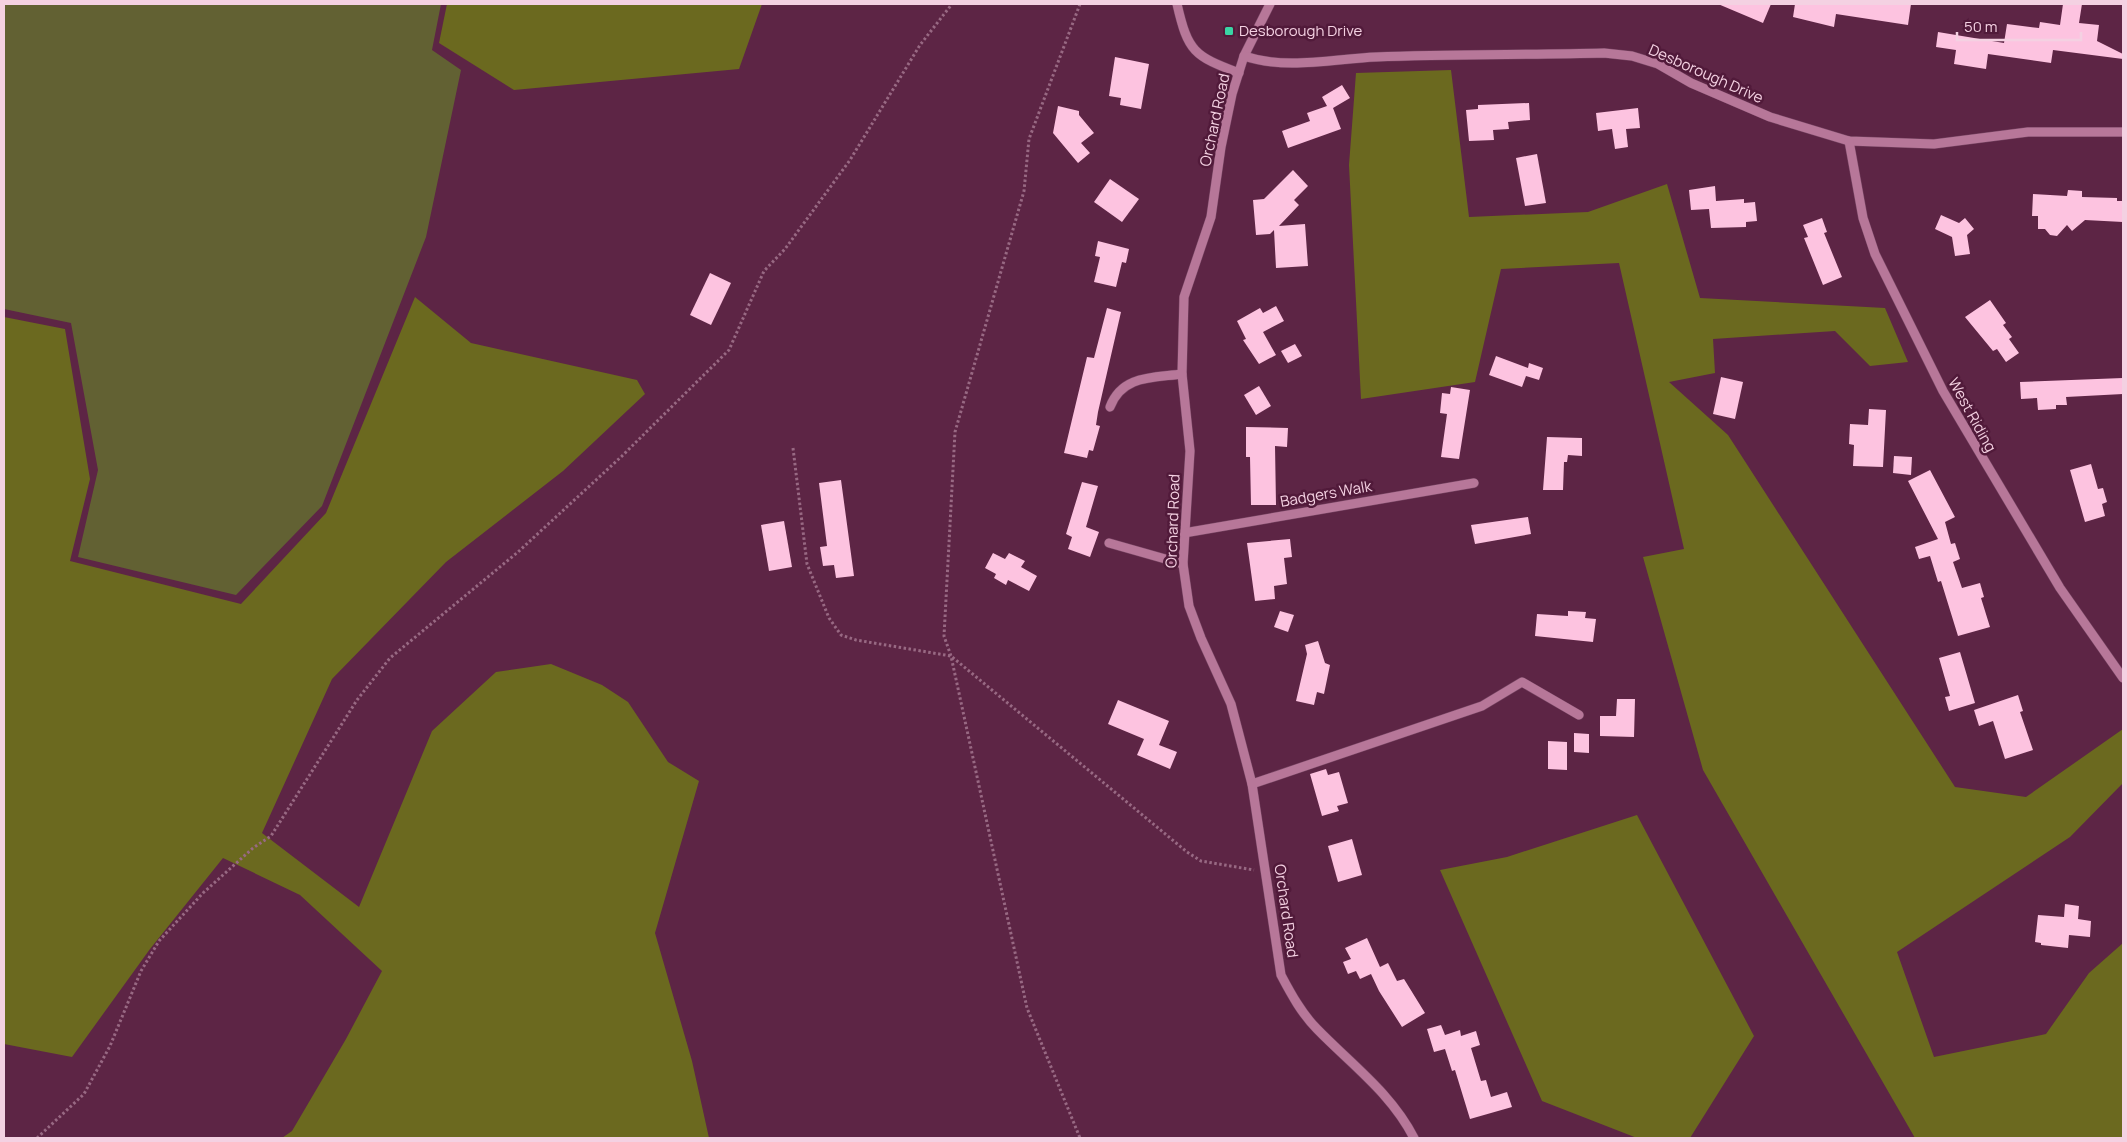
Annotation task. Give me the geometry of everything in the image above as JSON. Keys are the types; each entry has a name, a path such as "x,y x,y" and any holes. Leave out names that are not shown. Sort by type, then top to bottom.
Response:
{"street":[{"path":"1177,4 1185,32 1197,53 1205,61 1239,74"},
{"name":"Orchard Road","path":"1270,4 1244,56 1232,94 1221,147 1211,217 1184,297 1182,374 1190,451 1183,564 1190,606 1201,638 1231,704 1252,784 1281,975 1294,1000 1316,1028 1361,1069 1391,1101 1414,1138"},
{"name":"Desborough Drive","path":"1244,56 1260,61 1285,63 1377,57 1604,53 1632,56 1658,64 1691,83 1770,118 1849,141 1934,144 2028,132 2123,132"},
{"name":"West Riding","path":"1849,141 1863,218 1875,254 1943,391 2060,588 2123,678"},
{"path":"1110,407 1115,395 1134,380 1182,374"},
{"name":"Badgers Walk","path":"1184,533 1474,483"},
{"path":"1109,543 1183,564"},
{"path":"1252,784 1482,706 1522,682 1579,716"}],"path":[{"path":"37,1138 84,1094 110,1046 141,971 159,941 202,893 253,848 271,836 357,700 390,658 518,552 622,456 729,350 764,271 785,249 850,160 920,45 952,4"},
{"path":"1080,4 1030,139 1024,191 955,432 944,636 951,656 1027,1008 1080,1138"},
{"path":"793,448 807,564 829,618 841,635 856,640 951,656 1187,852 1201,860 1267,873"}],"shaded area":[{"path":"4,4 441,4 432,50 461,70 426,237 322,506 236,595 78,557 98,470 71,323 4,309"},
{"path":"447,4 762,4 739,69 514,90 439,43"},
{"path":"1451,70 1469,217 1588,212 1667,184 1700,298 1885,308 1908,362 1870,366 1835,331 1713,339 1715,373 1669,382 1728,435 1955,787 2026,797 2123,729 2123,783 2070,837 1897,952 1934,1057 2046,1034 2089,973 2123,943 2123,1138 1915,1138 1703,770 1643,557 1684,549 1619,263 1501,269 1475,382 1361,399 1349,165 1356,73"},
{"path":"415,297 471,343 637,380 645,394 563,471 446,562 332,679 262,833 359,907 432,731 496,672 551,664 602,685 628,702 668,762 699,781 655,933 692,1061 709,1138 282,1138 292,1131 346,1039 382,971 300,895 223,858 150,949 72,1057 4,1044 4,317 65,329 90,479 70,561 241,604 326,513"},
{"path":"1637,815 1754,1036 1690,1138 1637,1138 1542,1101 1440,870 1507,857"}],"building":[{"path":"1718,4 1771,4 1763,23"},
{"path":"1795,4 1911,4 1908,25 1836,14 1834,27 1793,17"},
{"path":"2063,4 2082,4 2079,23 2099,25 2097,41 2123,54 2123,59 2053,50 2051,63 1988,54 1986,69 1954,64 1956,50 1936,47 1938,32 2004,43 2007,24 2039,28 2040,22 2060,25"},
{"path":"1115,57 1149,64 1141,109 1120,105 1121,98 1109,96"},
{"path":"1342,85 1350,98 1333,108 1341,129 1288,148 1282,131 1310,121 1307,113 1327,106 1322,97"},
{"path":"1529,103 1530,120 1508,122 1509,129 1493,130 1494,140 1469,141 1466,110 1478,109 1478,105"},
{"path":"1058,106 1079,111 1079,115 1094,133 1081,143 1090,153 1078,163 1053,133"},
{"path":"1638,108 1640,128 1626,129 1628,147 1615,149 1612,129 1598,131 1596,113"},
{"path":"1537,154 1546,203 1525,206 1516,158"},
{"path":"1293,170 1308,186 1294,200 1299,205 1279,226 1305,224 1308,266 1276,268 1274,230 1270,234 1256,235 1253,200 1264,199"},
{"path":"1110,179 1139,199 1122,222 1094,202"},
{"path":"1715,186 1716,201 1744,199 1744,203 1755,202 1757,221 1746,222 1746,227 1711,228 1709,209 1691,210 1689,190"},
{"path":"2068,190 2082,191 2082,197 2117,198 2117,201 2123,201 2123,222 2085,220 2072,231 2067,225 2057,236 2050,235 2045,229 2038,229 2038,216 2032,216 2033,194 2067,196"},
{"path":"1941,215 1959,223 1965,218 1974,229 1967,235 1970,254 1955,256 1952,237 1935,229"},
{"path":"1822,218 1827,232 1824,233 1842,277 1823,285 1804,238 1808,237 1803,225"},
{"path":"1098,241 1129,249 1126,263 1122,262 1116,287 1094,282 1100,257 1095,256"},
{"path":"710,273 731,283 711,325 690,315"},
{"path":"1990,300 2006,323 2003,325 2012,337 2009,339 2019,353 2006,362 1997,349 1993,351 1965,317"},
{"path":"1276,306 1284,321 1263,332 1276,355 1259,364 1243,340 1246,339 1237,321 1260,308 1263,313"},
{"path":"1107,308 1121,312 1098,412 1096,425 1100,426 1093,451 1089,450 1087,458 1064,453 1087,357 1094,358"},
{"path":"1295,344 1302,356 1288,363 1281,351"},
{"path":"1496,356 1528,368 1529,363 1543,368 1539,380 1526,376 1522,387 1489,375"},
{"path":"1721,377 1743,382 1735,419 1713,414"},
{"path":"2123,378 2123,394 2066,397 2067,405 2056,405 2056,409 2038,410 2037,398 2021,399 2020,382"},
{"path":"1259,386 1271,406 1256,415 1244,395"},
{"path":"1451,387 1470,390 1459,459 1441,457 1447,414 1440,413 1442,393 1450,394"},
{"path":"1869,409 1886,410 1883,467 1853,466 1854,445 1849,444 1850,424 1868,425"},
{"path":"1246,427 1288,428 1287,447 1275,446 1276,505 1251,505 1250,457 1246,457"},
{"path":"1547,437 1582,438 1582,456 1568,455 1567,462 1564,462 1563,490 1543,490"},
{"path":"1894,456 1912,457 1911,475 1893,473"},
{"path":"2091,464 2098,489 2103,488 2107,502 2102,504 2105,516 2085,522 2070,470"},
{"path":"1930,470 1955,517 1945,522 1951,544 1955,543 1960,559 1953,562 1962,588 1980,583 1984,597 1981,598 1990,627 1958,636 1941,581 1938,582 1930,556 1919,559 1915,547 1938,539 1908,481"},
{"path":"841,480 854,576 836,578 834,565 823,566 820,547 827,546 819,483"},
{"path":"1082,482 1098,486 1086,527 1099,532 1090,557 1068,549 1072,537 1066,534"},
{"path":"1528,517 1531,534 1475,544 1471,525"},
{"path":"784,521 792,567 769,571 761,525"},
{"path":"1290,539 1292,557 1284,558 1287,584 1274,586 1275,599 1255,601 1247,543"},
{"path":"993,553 1005,559 1009,553 1025,561 1021,567 1037,576 1029,591 1008,580 1006,585 994,578 996,574 985,568"},
{"path":"1280,611 1294,615 1288,632 1274,627"},
{"path":"1568,611 1586,612 1585,618 1596,619 1593,642 1535,636 1537,614 1568,616"},
{"path":"1318,641 1325,663 1330,665 1324,694 1317,692 1314,705 1296,701 1307,654 1305,645"},
{"path":"1960,652 1975,703 1949,711 1945,697 1950,696 1939,658"},
{"path":"2018,695 2023,711 2020,712 2033,750 2005,759 1993,721 1979,726 1974,710"},
{"path":"1617,699 1635,699 1634,737 1600,736 1600,716 1616,716"},
{"path":"1118,700 1169,721 1159,745 1177,752 1170,769 1137,755 1144,739 1108,724"},
{"path":"1574,733 1589,734 1589,753 1574,752"},
{"path":"1548,741 1567,742 1567,770 1548,769"},
{"path":"1326,769 1328,775 1339,772 1348,803 1337,806 1339,811 1322,816 1310,774"},
{"path":"1352,839 1362,875 1338,882 1328,846"},
{"path":"2065,904 2079,906 2078,919 2091,921 2090,937 2069,935 2068,948 2041,945 2041,943 2035,942 2038,915 2064,917"},
{"path":"1367,938 1380,967 1388,963 1397,981 1404,979 1425,1013 1402,1027 1379,991 1371,974 1360,979 1356,971 1348,974 1343,962 1351,959 1345,948"},
{"path":"1441,1025 1445,1035 1460,1030 1461,1036 1476,1031 1480,1045 1471,1048 1481,1081 1486,1080 1491,1097 1507,1092 1512,1107 1470,1119 1455,1070 1452,1071 1445,1049 1434,1052 1427,1029"}],"place":[{"name":"Desborough Drive","path":"1229,31"}]}
